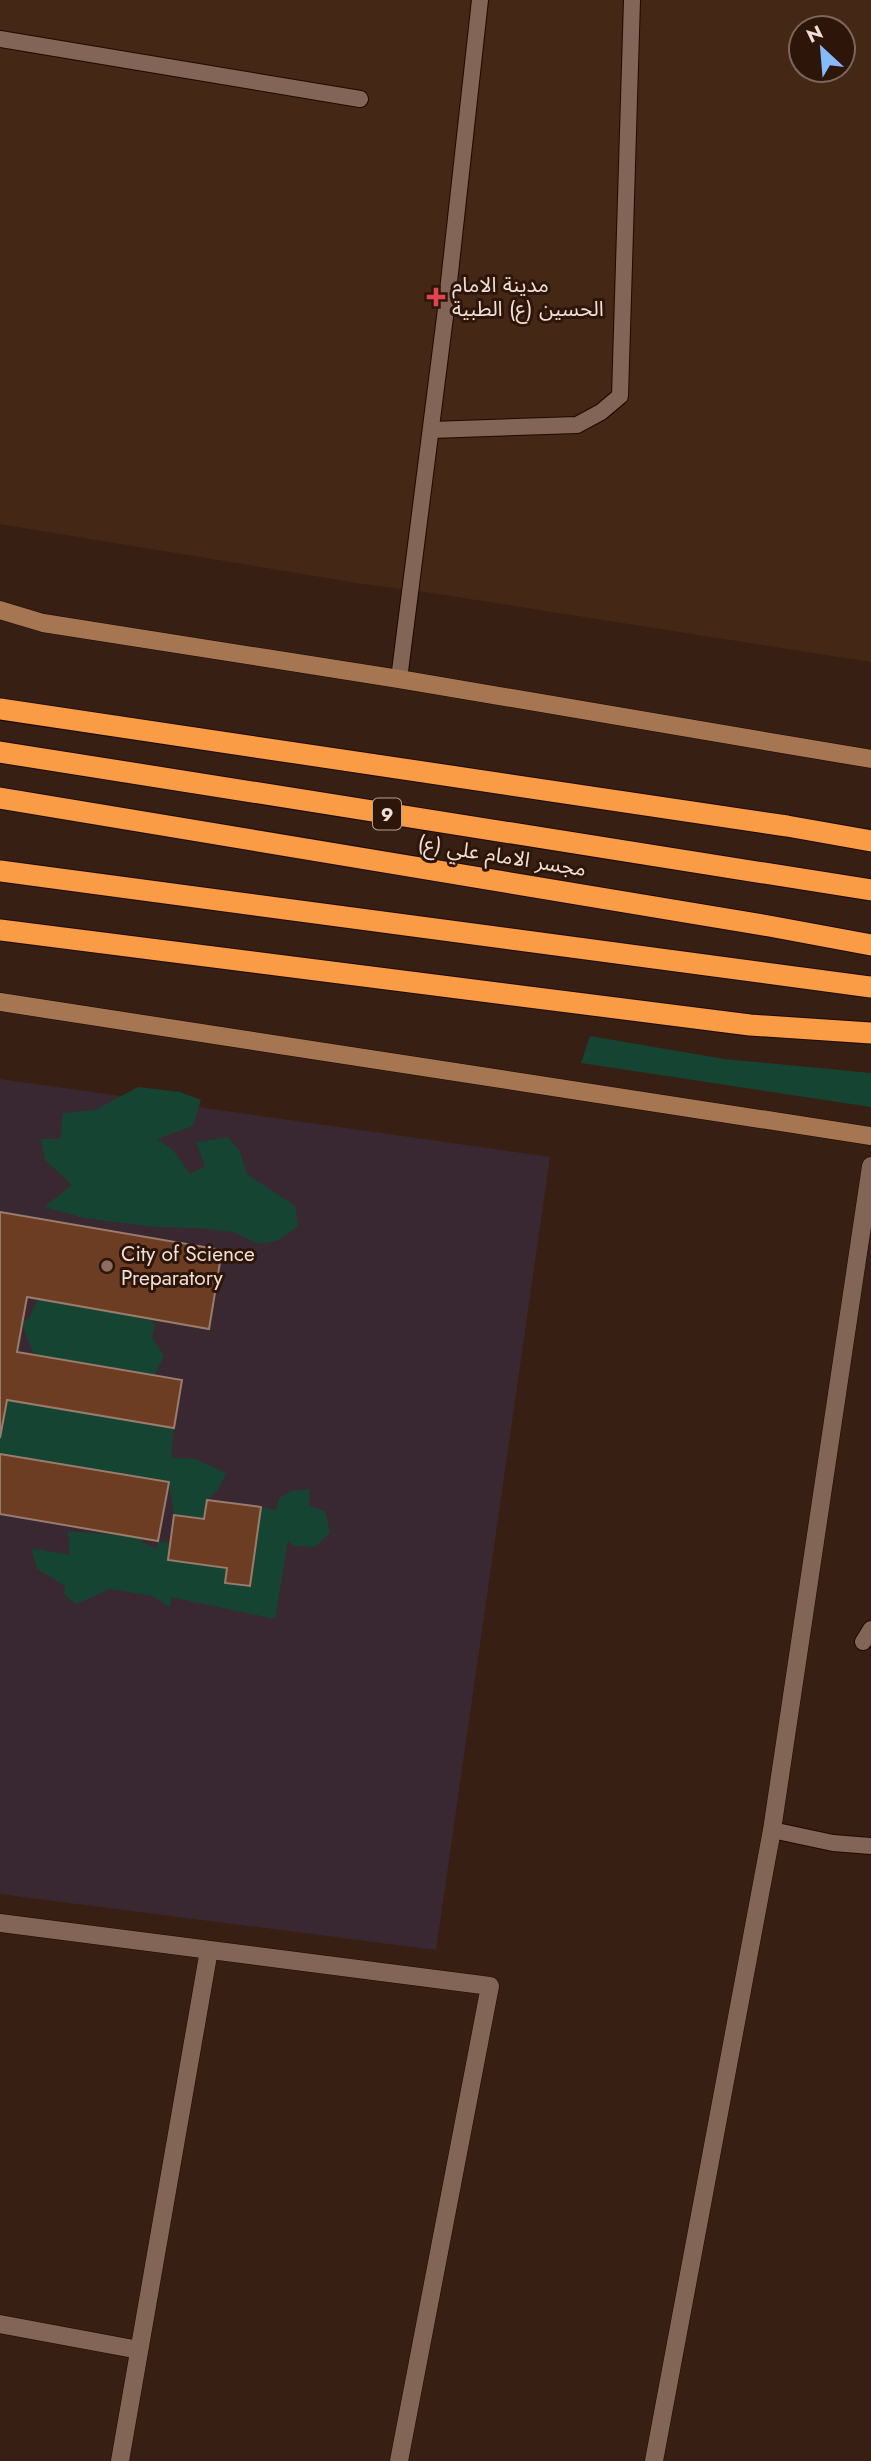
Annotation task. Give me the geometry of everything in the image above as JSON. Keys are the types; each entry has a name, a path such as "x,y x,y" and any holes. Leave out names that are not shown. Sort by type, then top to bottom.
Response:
{"highway":[{"path":"0,709 788,825 871,841"},
{"name":"مجسر الامام علي (ع)","path":"0,752 871,890"},
{"name":"مجسر الامام علي (ع)","path":"0,798 871,945"},
{"path":"0,871 871,988"},
{"path":"0,930 750,1025 871,1033"}],"main road":[{"path":"0,610 43,623 871,758"},
{"path":"0,1002 871,1136"}],"street":[{"path":"654,2461 772,1830 871,1166"},
{"path":"0,1923 490,1986 399,2461"},
{"path":"120,2461 209,1950"},
{"path":"0,2324 139,2350"}],"lane":[{"path":"399,679 431,430 480,0"},
{"path":"431,430 577,425 601,412 620,397 632,0"},
{"path":"0,39 360,99"},
{"path":"772,1830 833,1843 871,1846"}],"shaded area":[{"name":"مدينة الامام الحسين (ع) الطبية","path":"0,0 871,0 871,662 363,584 0,524"},
{"path":"0,1079 550,1157 436,1950 0,1894"}],"green space":[{"path":"590,1036 724,1059 871,1073 871,1107 581,1063"},
{"path":"138,1087 180,1092 201,1100 193,1126 157,1139 173,1150 190,1174 205,1166 196,1142 228,1137 239,1150 247,1174 295,1206 298,1226 279,1240 259,1244 233,1232 155,1227 84,1218 44,1207 72,1185 45,1160 41,1139 60,1139 63,1113 95,1110"},
{"path":"38,1299 150,1318 155,1326 152,1337 164,1356 154,1376 36,1356 22,1323 29,1318"},
{"path":"7,1400 174,1428 171,1452 173,1458 196,1459 226,1473 218,1490 207,1500 204,1519 174,1515 169,1482 0,1454"},
{"path":"310,1489 309,1506 325,1511 330,1532 315,1547 294,1546 288,1540 275,1619 171,1597 170,1607 152,1596 110,1589 76,1604 64,1594 65,1586 37,1569 31,1548 70,1555 68,1531 142,1537 142,1542 157,1549 158,1541 170,1543 168,1560 227,1568 225,1583 249,1586 261,1507 276,1510 279,1498 291,1491"}],"building":[{"path":"0,1212 222,1250 209,1329 27,1297 17,1352 182,1380 174,1428 7,1400 0,1438"},
{"path":"0,1454 169,1482 158,1541 0,1514"},
{"path":"207,1500 261,1507 250,1586 225,1583 227,1568 168,1560 174,1515 204,1519"}],"place":[{"name":"مدينة الامام الحسين (ع) الطبية","path":"436,297"},
{"name":"City of Science Preparatory","path":"107,1266"}]}
